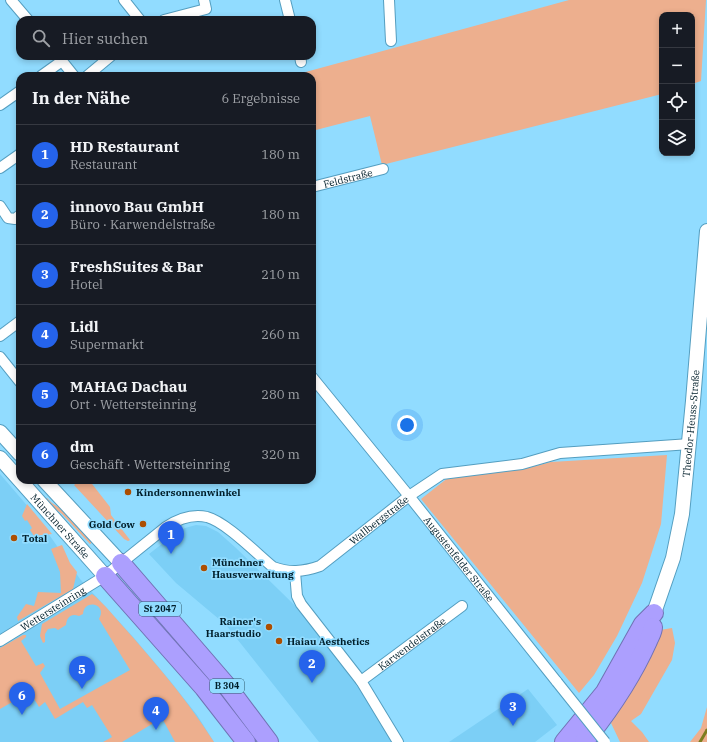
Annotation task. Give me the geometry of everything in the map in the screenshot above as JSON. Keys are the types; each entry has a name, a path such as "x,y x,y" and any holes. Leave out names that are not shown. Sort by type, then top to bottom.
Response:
{"highway":[{"name":"St 2047","path":"121,563 206,661"},
{"name":"St 2047","path":"105,576 190,672"},
{"path":"564,742 605,692 644,624 654,613"},
{"path":"584,742 613,704 636,666 653,630 654,613"},
{"name":"B 304","path":"206,661 248,712 269,742"},
{"name":"B 304","path":"190,672 246,742"},
{"path":"248,712 276,735 280,742"},
{"path":"225,714 235,742"}],"street":[{"path":"11,0 25,16"},
{"path":"124,0 137,16"},
{"path":"179,16 206,9 204,0"},
{"path":"285,0 289,16"},
{"path":"389,0 391,41"},
{"path":"45,72 58,60"},
{"path":"62,60 71,72"},
{"path":"92,72 107,60"},
{"path":"0,105 16,94"},
{"path":"0,168 16,157"},
{"name":"Feldstraße","path":"316,186 383,169"},
{"path":"0,206 8,218 16,218"},
{"name":"Theodor-Heuss-Straße","path":"654,613 671,565 682,514 690,444 707,231"},
{"path":"0,336 16,324"},
{"path":"0,357 16,377"},
{"name":"Augustenfelder Straße","path":"316,382 410,496 605,742"},
{"path":"0,432 16,450"},
{"name":"Wallbergstraße","path":"105,576 173,522 193,516 208,517 222,524 273,568 295,572 320,566 410,496 442,474 522,464 560,453 690,444"},
{"name":"Münchner Straße","path":"0,458 16,476"},
{"name":"Münchner Straße","path":"23,484 105,576"},
{"name":"Münchner Straße","path":"48,484 121,563"},
{"path":"295,572 297,596 301,604 361,681 398,742"},
{"name":"Wettersteinring","path":"0,641 105,576"},
{"name":"Karwendelstraße","path":"361,681 462,606"}],"shaded area":[{"path":"569,0 706,0 701,81 695,83 695,12 659,12 659,95 382,165 370,116 316,130 316,72 306,72"},
{"path":"667,455 661,524 642,583 617,636 594,675 579,693 421,499 449,477 524,469 551,462"},
{"path":"0,474 36,516 80,579 134,638 171,682 197,715 214,742 0,742"},
{"path":"92,484 110,507 111,515 130,540 128,541 124,539 74,485"},
{"path":"44,498 47,498 63,510 93,542 90,544 62,514 52,507"},
{"path":"27,504 52,534 34,536 30,530 32,528 27,520 25,521 22,516"},
{"path":"196,525 206,526 218,532 327,637 398,742 319,742 226,625 176,583 149,554 176,533 185,528"},
{"path":"62,545 70,563 77,572 73,589 18,621 17,617 26,604 34,606 38,592 61,593 60,572 51,549"},
{"path":"92,594 106,607 163,672 214,742 175,742 162,718 122,742 103,742 112,737 92,705 87,708 83,702 55,719 45,702 39,707 30,692 0,709 0,648 23,635 26,635 26,637 21,641 36,666 43,663 45,666 40,673 60,709 130,670 99,619 101,614 100,610 95,605 87,606 84,609 83,614 79,616 70,616 66,625 58,630 55,628 48,629 45,634 45,642 43,643 40,636 42,624"},
{"path":"672,628 675,643 672,660 641,714 631,721 649,742 620,742 611,723 638,677 660,630"},
{"path":"528,689 557,725 535,742 449,742"},
{"path":"707,707 707,742 690,742 701,728"}],"waterway":[{"path":"700,742 707,730"}],"place":[{"name":"Kindersonnenwinkel","path":"128,492"},
{"name":"Gold Cow","path":"143,524"},
{"name":"Total","path":"14,538"},
{"name":"HD Restaurant","path":"171,554"},
{"name":"Münchner Hausverwaltung","path":"204,568"},
{"name":"Rainer's Haarstudio","path":"269,627"},
{"name":"Haiau Aesthetics","path":"279,641"},
{"name":"innovo Bau GmbH","path":"312,683"},
{"name":"MAHAG Dachau","path":"82,689"},
{"name":"dm","path":"22,715"},
{"name":"FreshSuites & Bar","path":"513,726"},
{"name":"Lidl","path":"156,730"}]}
